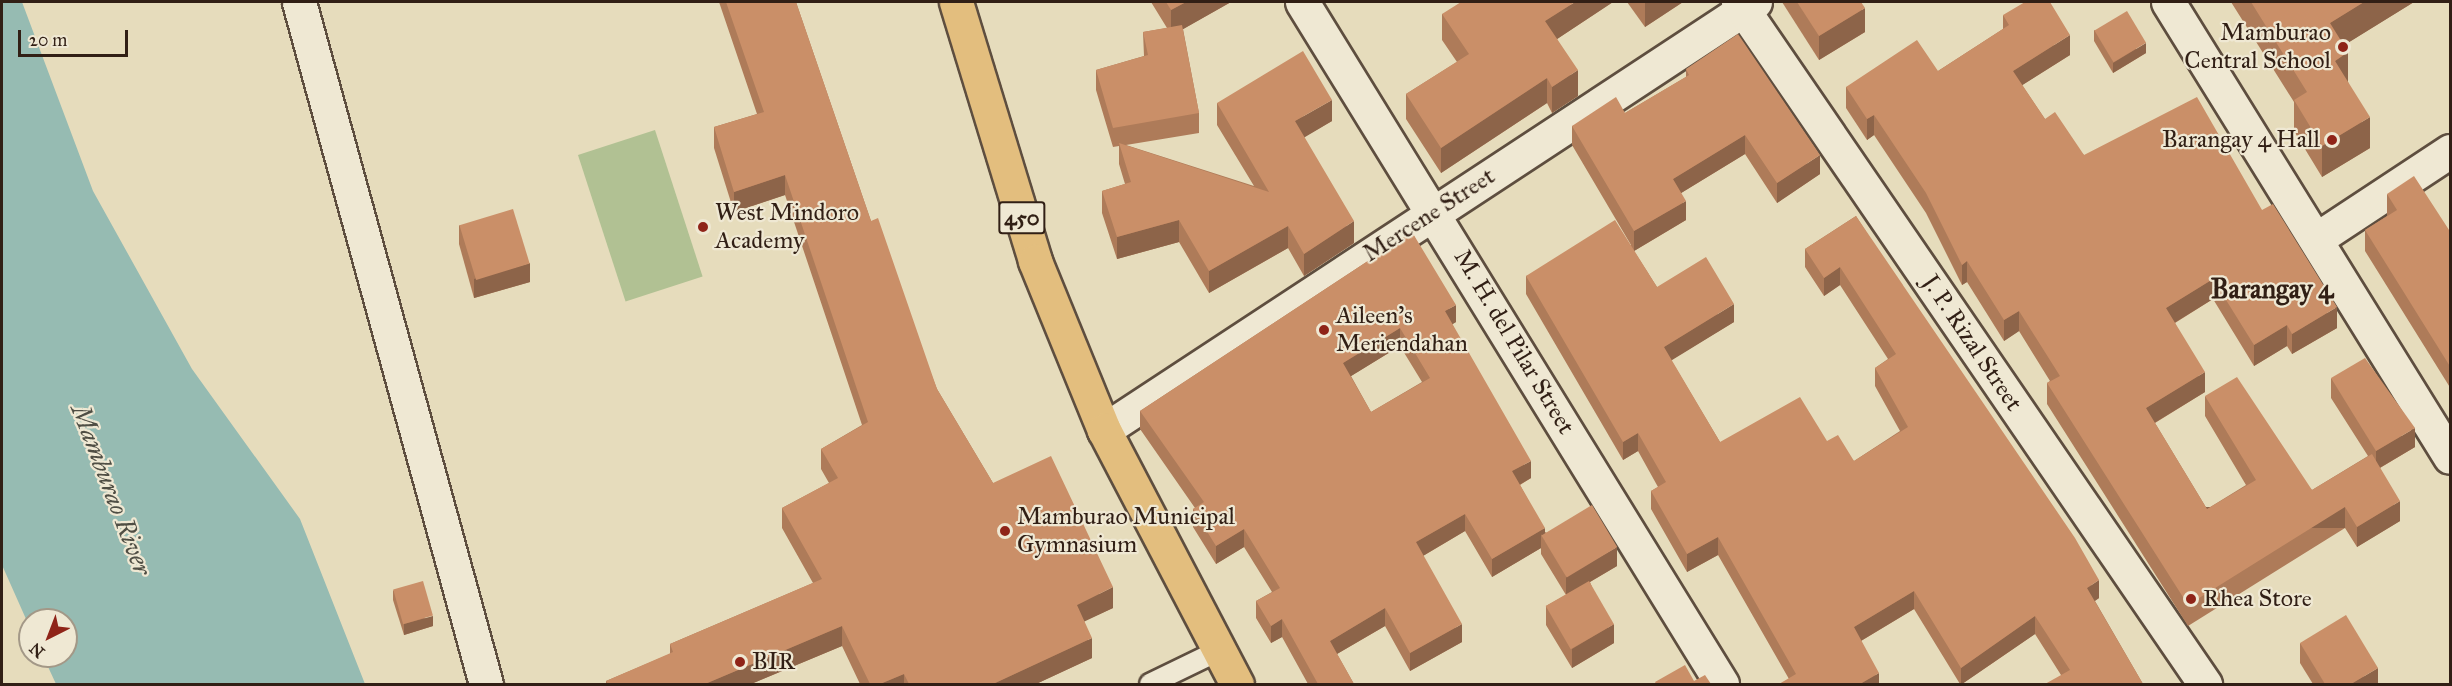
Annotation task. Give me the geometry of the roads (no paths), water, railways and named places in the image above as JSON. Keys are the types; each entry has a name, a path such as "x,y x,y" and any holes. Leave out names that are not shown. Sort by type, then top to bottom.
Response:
{"main road":[{"name":"450","path":"956,2 1035,261 1104,430 1237,684"}],"street":[{"path":"299,2 486,684"},
{"name":"M. H. del Pilar Street","path":"1302,2 1434,211 1722,684"},
{"path":"2168,2 2318,238 2451,457"},
{"name":"Mercene Street","path":"1104,430 1745,4"},
{"name":"J. P. Rizal Street","path":"1745,4 2205,684"},
{"path":"2318,238 2451,151"}],"lane":[{"path":"1150,684 1220,650"}],"water":[{"name":"Mamburao River","path":"2,2 22,2 93,191 192,369 300,519 365,684 56,684 49,668 78,668 78,608 21,608 2,565"}],"place":[{"name":"Mamburao Central School","path":"2343,47"},
{"name":"Barangay 4 Hall","path":"2332,140"},
{"name":"West Mindoro Academy","path":"703,227"},
{"name":"Aileen's Meriendahan","path":"1324,330"},
{"name":"Mamburao Municipal Gymnasium","path":"1005,531"},
{"name":"Rhea Store","path":"2191,599"},
{"name":"BIR","path":"740,662"}],"district":[{"name":"Barangay 4","path":"2272,289"}]}
